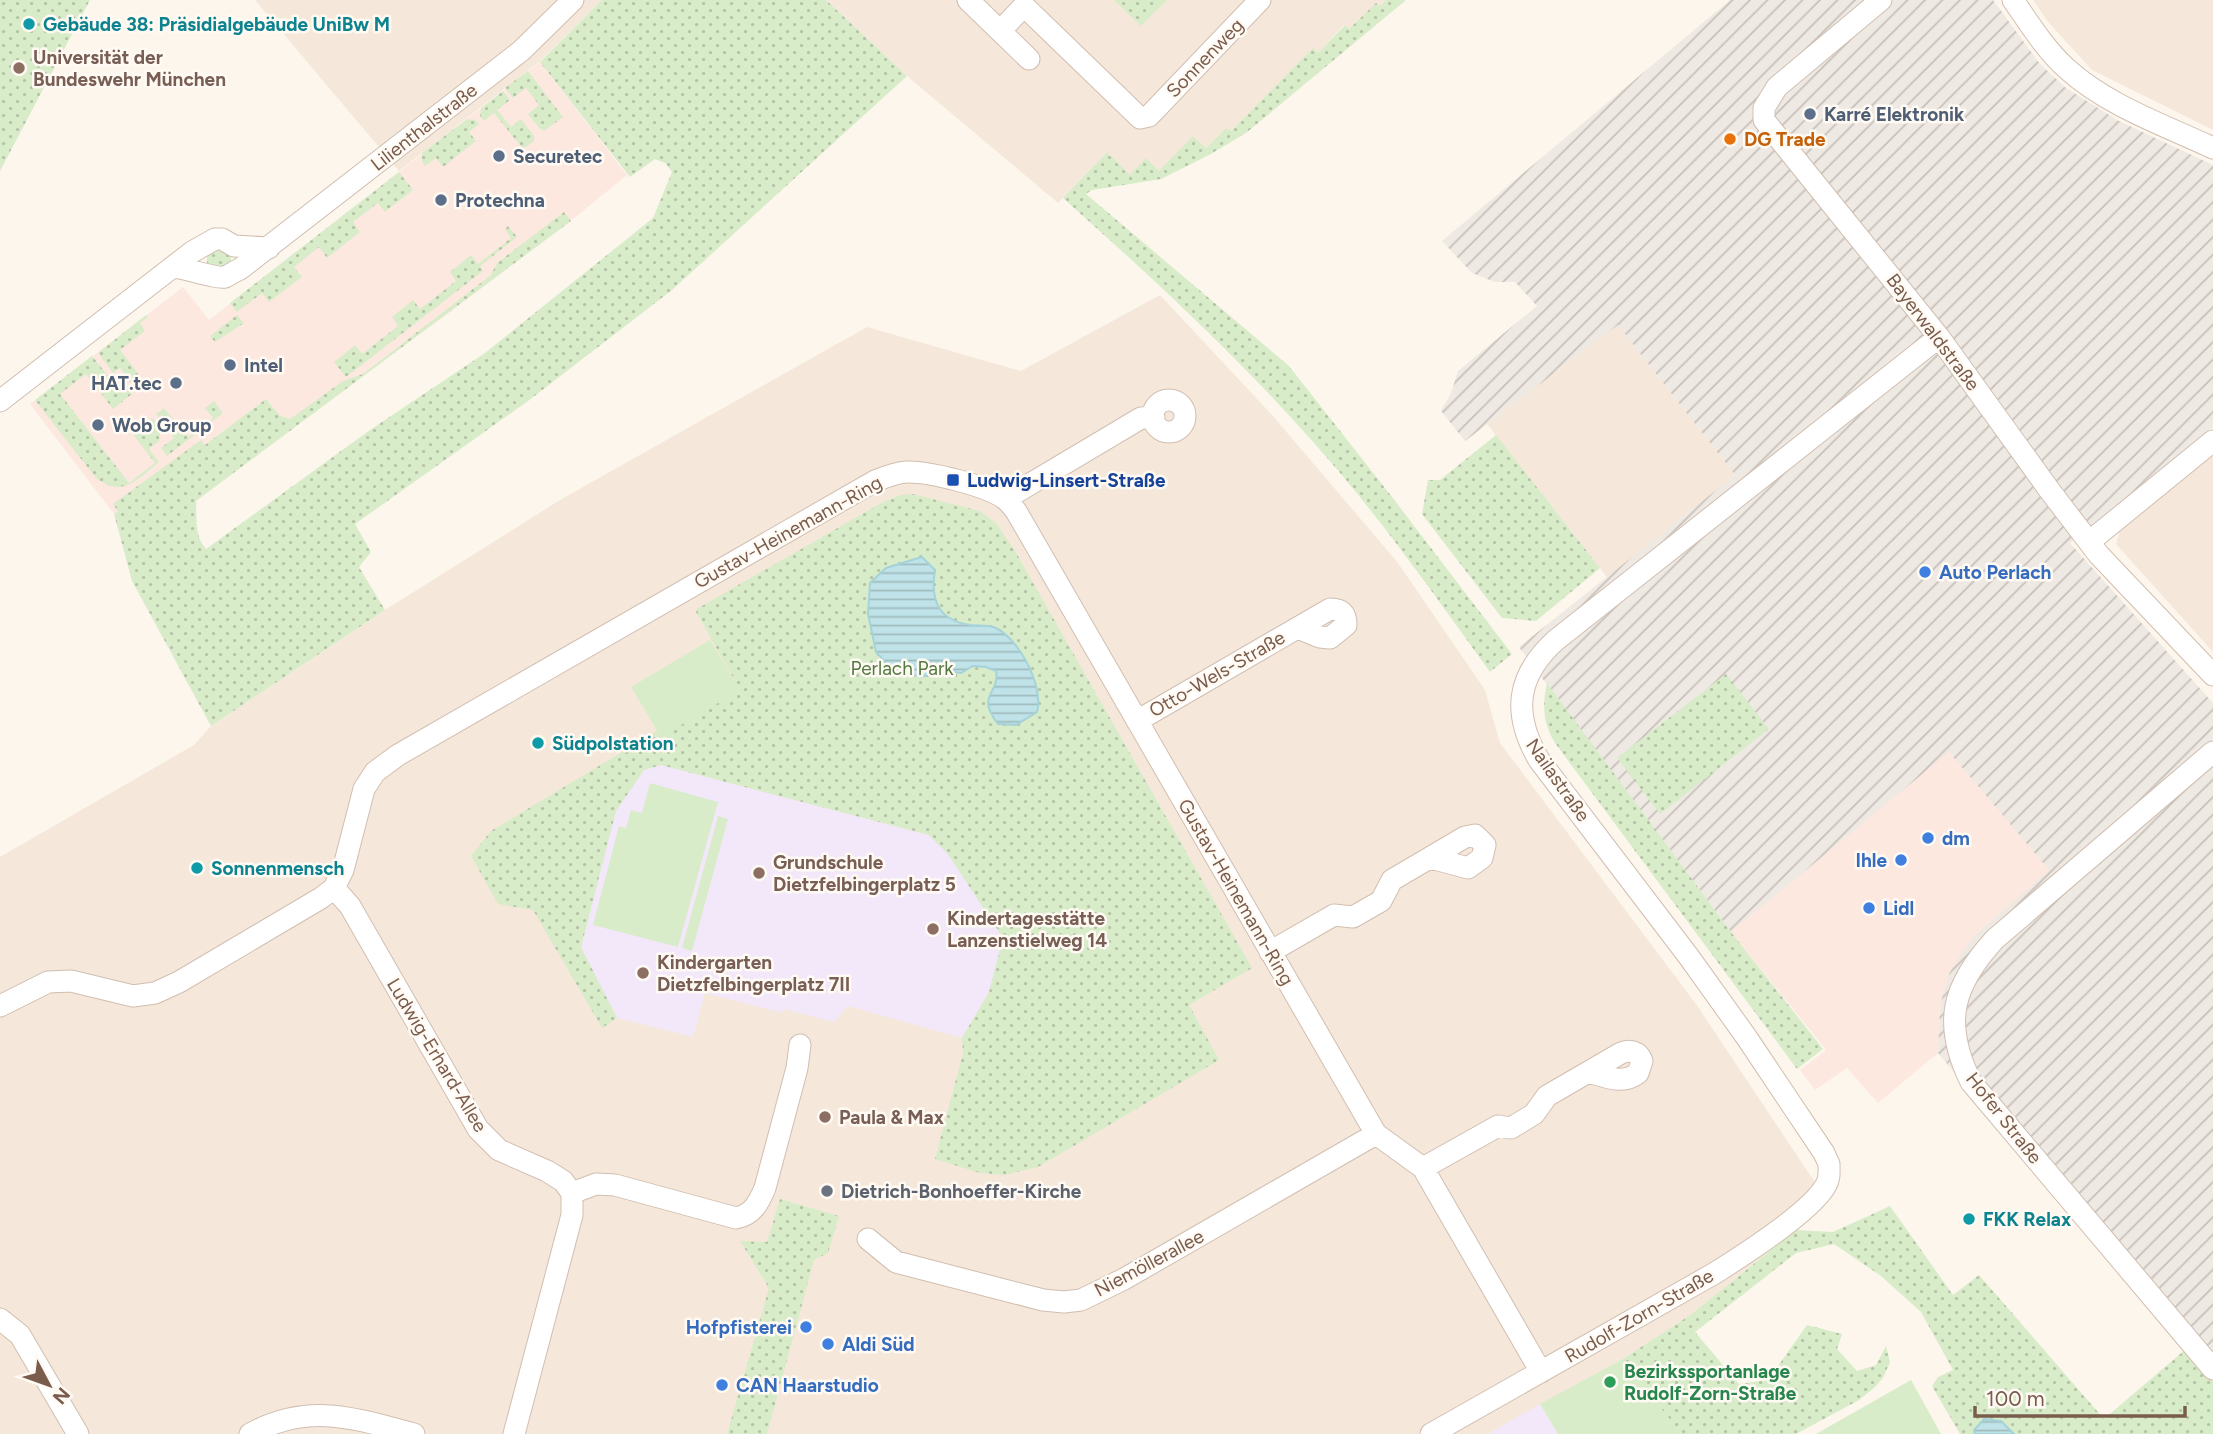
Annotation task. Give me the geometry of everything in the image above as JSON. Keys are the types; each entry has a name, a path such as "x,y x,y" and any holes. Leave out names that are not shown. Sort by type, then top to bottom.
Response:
{"street":[{"name":"Lilienthalstraße","path":"232,273 269,248 522,51 573,0"},
{"path":"968,0 1029,59"},
{"name":"Sonnenweg","path":"1027,3 1140,118 1149,116 1260,0"},
{"name":"Bayerwaldstraße","path":"1881,0 1777,87 1764,107 1764,120 1939,337 2089,542 2213,675"},
{"path":"2013,0 2051,52 2080,79 2119,103 2213,148"},
{"path":"1000,31 1027,3"},
{"path":"0,401 192,252 215,239 234,246 269,248"},
{"path":"173,267 205,272 216,278 232,273 238,260 234,246"},
{"path":"203,247 200,260 205,272"},
{"name":"Nailastraße","path":"1830,1177 1829,1164 1824,1153 1747,1038 1539,760 1522,725 1522,700 1526,682 1536,661 1556,640 1939,337"},
{"path":"1005,499 1141,418 1154,417"},
{"path":"2089,542 2213,441"},
{"name":"Gustav-Heinemann-Ring","path":"334,888 343,870 364,789 375,772 398,755 882,478 906,472 928,474 990,491 1005,499 1017,511 1376,1134 1423,1168 1541,1372"},
{"name":"Otto-Wels-Straße","path":"1137,721 1298,628"},
{"name":"Hofer Straße","path":"2213,752 1995,939 1965,978 1956,998 1954,1026 1961,1061 1971,1082 2213,1369"},
{"path":"1270,952 1334,915 1353,916 1381,901 1392,880 1431,858"},
{"path":"0,1006 48,982 71,981 133,996 155,993 281,923 334,888"},
{"name":"Ludwig-Erhard-Allee","path":"334,888 350,906 478,1129 499,1150 547,1171 563,1181 572,1193"},
{"path":"514,1434 572,1215 572,1193 596,1184 615,1185 736,1218 744,1216 759,1202 765,1188 797,1068 800,1045"},
{"path":"1423,1168 1498,1126 1511,1128 1534,1114 1547,1096 1589,1072"},
{"name":"Niemöllerallee","path":"868,1239 896,1262 1043,1300 1081,1300 1152,1264 1376,1134"},
{"name":"Rudolf-Zorn-Straße","path":"1431,1434 1747,1253 1815,1198 1826,1187 1830,1177"},
{"path":"0,1319 20,1335 78,1434"},
{"path":"250,1434 301,1415 357,1419 414,1434"}],"shaded area":[{"path":"255,0 602,0 539,62 399,171"},
{"path":"826,0 1386,0 1380,6 1376,3 1349,29 1344,25 1318,53 1313,49 1230,132 1226,128 1205,149 1159,171 1130,175 1106,153 1058,203 907,76"},
{"path":"1730,0 1993,0 2040,64 2066,88 2119,121 2213,165 2213,427 2070,543 2213,703 2213,1355 2199,1364 1938,1053 1940,1005 1949,974 1961,953 1976,934 2049,870 1949,752 1731,932 1519,647 1735,475 1618,325 1465,441 1441,411 1451,393 1458,371 1537,306 1515,282 1495,282 1472,273 1442,241"},
{"path":"2033,0 2213,0 2213,130 2092,70 2049,23"},
{"path":"540,62 627,175 450,312 290,429 266,399 114,514 30,404 183,287 209,320"},
{"path":"1160,295 1273,416 1398,563 1485,690 1500,743 1696,1004 1828,1202 1689,1317 1621,1360 1488,1434 0,1434 0,857 194,745 211,726 385,610 560,500 867,327 1021,371"},
{"path":"1618,325 1735,475 1607,577 1487,424"},
{"path":"2213,454 2213,652 2116,544 2120,530"},
{"path":"1949,751 2050,871 1976,934 1949,974 1940,1005 1938,1053 1878,1103 1847,1068 1815,1090 1800,1070 1826,1050 1731,932"},
{"name":"Grundschule Dietzfelbingerplatz 5","path":"661,765 929,835 948,854 1003,938 989,992 962,1038 848,1006 834,1022 783,1009 782,1013 705,993 693,1037 617,1018 581,948 616,811 644,770"},
{"path":"1540,1404 1558,1434 1488,1434"}],"green space":[{"name":"Universität der Bundeswehr München","path":"0,0 90,0 0,171"},
{"path":"602,0 826,0 907,76 672,290 528,401 355,524 371,552 359,567 385,610 211,726 132,581 114,514 118,511 113,504 201,440 205,445 266,399 280,416 290,419 343,381 363,374 491,275 497,263 564,212 571,221 196,501 198,532 206,549 370,430 485,353 653,218 672,172 665,163 655,159 630,177 540,62"},
{"path":"1114,0 1167,0 1141,26"},
{"path":"1386,0 1406,0 1246,133 1161,179 1092,190 1086,194 1289,366 1512,654 1490,672 1371,511 1298,425 1200,324 1063,198 1107,152 1130,175 1146,158 1159,171 1193,136 1206,148 1226,128 1231,131 1313,48 1318,53 1345,25 1349,29 1376,3 1380,6"},
{"path":"528,71 563,117 544,131 528,114 539,105 526,88 513,98 505,88"},
{"path":"503,91 510,100 497,110 511,127 521,119 534,136 534,141 523,149 494,113 484,121 480,116 481,108"},
{"path":"467,119 475,120 479,124 469,132 476,141 443,167 436,158 425,166 422,153"},
{"path":"399,172 413,190 385,212 378,203 353,222 360,232 327,258 319,247 294,267 302,277 269,302 262,293 237,312 230,303"},
{"path":"508,226 517,237 480,266 483,271 346,377 334,362 355,345 362,354 398,326 392,317 413,300 420,309 456,281 450,272 471,255 478,264 511,238 505,229"},
{"path":"214,247 231,255 231,264 226,270 207,265 207,253"},
{"path":"146,315 148,317 140,323 145,331 120,350 146,384 137,390 120,368 113,373 98,353"},
{"path":"237,315 244,323 215,342 210,336"},
{"path":"92,356 117,387 124,383 132,394 113,409 86,374 60,394 129,483 155,463 132,433 152,418 161,429 159,441 149,449 159,462 130,484 114,487 96,478 35,400"},
{"path":"214,401 223,413 167,456 161,448 174,438 156,414 164,408 188,437 213,418 205,408"},
{"path":"1496,435 1600,568 1536,621 1502,618 1422,514 1428,480 1440,480"},
{"name":"Perlach Park","path":"913,494 980,511 996,523 1015,551 1252,968 1189,1005 1219,1060 1038,1167 1005,1175 980,1173 935,1159 963,1053 962,1038 989,992 1003,938 948,854 929,835 661,765 644,770 616,811 581,947 617,1018 602,1028 533,910 498,904 471,856 491,831 657,731 661,736 740,690 695,610 883,502 901,495"},
{"path":"710,640 740,690 661,737 631,687"},
{"path":"1726,674 1769,729 1660,814 1617,758"},
{"path":"1547,683 1731,932 1823,1049 1797,1069 1555,743 1545,714"},
{"path":"650,783 718,802 678,947 593,925 619,826 626,828 631,810 642,813"},
{"path":"718,816 728,819 692,951 682,948"},
{"path":"780,1199 839,1216 828,1253 814,1260 767,1434 727,1434 769,1288 740,1241 767,1242"},
{"path":"1890,1206 1953,1295 1979,1275 2104,1419 2186,1349 2213,1355 2213,1434 1960,1434 1932,1386 1938,1377 1953,1370 1921,1312 1881,1276 1834,1244 1796,1253 1695,1332 1739,1384 1768,1380 1807,1325 1842,1334 1837,1349 1857,1371 1876,1365 1886,1346 1890,1362 1883,1378 1859,1400 1796,1434 1682,1434 1621,1360 1689,1316 1796,1230 1833,1232"},
{"name":"Bezirkssportanlage Rudolf-Zorn-Straße","path":"1621,1360 1682,1434 1558,1434 1540,1404"},
{"name":"Bezirkssportanlage Rudolf-Zorn-Straße","path":"1911,1380 1941,1434 1816,1434"}],"water":[{"path":"922,557 935,570 935,599 950,619 996,628 1014,643 1028,665 1037,690 1037,712 1016,725 998,724 991,714 988,700 995,685 996,671 973,666 961,673 944,671 920,677 888,665 876,652 868,614 870,583 886,568"},
{"path":"1984,1419 2001,1421 2014,1434 1975,1434 1974,1430"}],"place":[{"name":"Gebäude 38: Präsidialgebäude UniBw M","path":"29,24"},
{"name":"Universität der Bundeswehr München","path":"19,68"},
{"name":"Karré Elektronik","path":"1810,114"},
{"name":"DG Trade","path":"1730,139"},
{"name":"Securetec","path":"499,156"},
{"name":"Protechna","path":"441,200"},
{"name":"Intel","path":"230,365"},
{"name":"HAT.tec","path":"176,383"},
{"name":"Wob Group","path":"98,425"},
{"name":"Ludwig-Linsert-Straße","path":"953,480"},
{"name":"Auto Perlach","path":"1925,572"},
{"name":"Südpolstation","path":"538,743"},
{"name":"dm","path":"1928,838"},
{"name":"Ihle","path":"1901,860"},
{"name":"Sonnenmensch","path":"197,868"},
{"name":"Grundschule Dietzfelbingerplatz 5","path":"759,873"},
{"name":"Lidl","path":"1869,908"},
{"name":"Kindertagesstätte Lanzenstielweg 14","path":"933,929"},
{"name":"Kindergarten Dietzfelbingerplatz 7II","path":"643,973"},
{"name":"Paula & Max","path":"825,1117"},
{"name":"Dietrich-Bonhoeffer-Kirche","path":"827,1191"},
{"name":"FKK Relax","path":"1969,1219"},
{"name":"Hofpfisterei","path":"806,1327"},
{"name":"Aldi Süd","path":"828,1344"},
{"name":"Bezirkssportanlage Rudolf-Zorn-Straße","path":"1610,1382"},
{"name":"CAN Haarstudio","path":"722,1385"}]}
